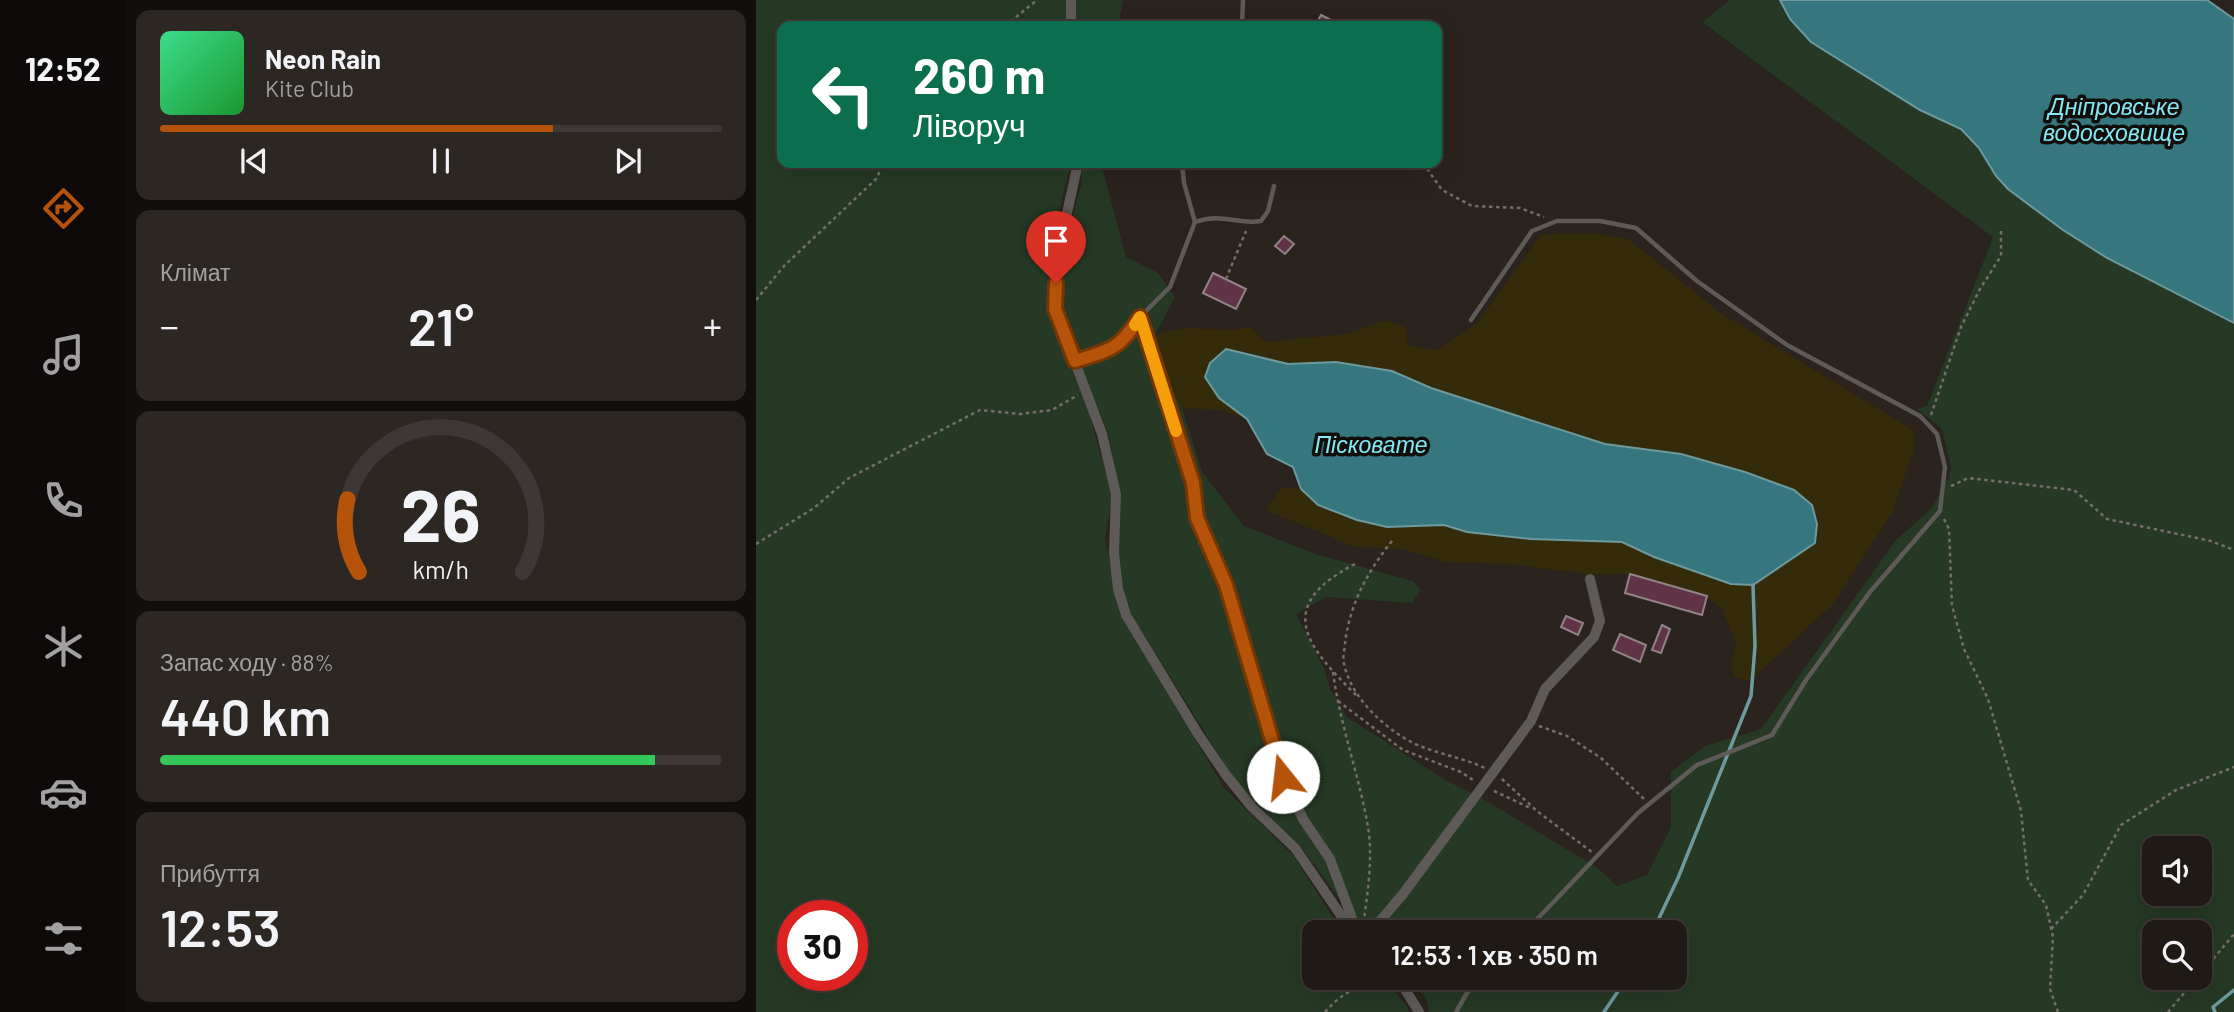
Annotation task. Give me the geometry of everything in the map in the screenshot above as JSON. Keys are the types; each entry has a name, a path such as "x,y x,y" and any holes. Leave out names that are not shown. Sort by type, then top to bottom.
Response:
{"street":[{"path":"1071,0 1071,21"},
{"path":"1077,168 1060,245 1055,309 1102,434 1116,494 1114,553 1118,589 1126,615 1226,775 1252,807 1295,848 1346,920"},
{"path":"1140,317 1193,483 1197,518 1219,565 1283,777 1303,819 1330,859 1351,920"},
{"path":"1381,920 1531,721 1545,689 1594,637 1600,621 1590,579"},
{"path":"1406,990 1419,1012"}],"lane":[{"path":"1242,21 1243,0"},
{"path":"1075,361 1110,351 1127,337 1140,317 1170,288 1195,222 1182,168"},
{"path":"1195,222 1210,216 1249,223 1261,221 1268,211 1274,186"},
{"path":"1471,320 1532,231 1558,221 1600,221 1636,228 1697,281 1787,345 1920,416 1937,434 1945,467 1940,511 1870,592 1806,680 1772,735 1697,765 1649,804 1536,920"},
{"path":"1456,1012 1470,990"}],"path":[{"path":"1011,21 1037,0"},
{"path":"756,300 784,266 876,179 882,168"},
{"path":"1427,168 1442,190 1472,206 1520,208 1558,221"},
{"path":"1226,279 1249,223"},
{"path":"1927,424 1961,327 2001,256 2001,231"},
{"path":"756,544 814,509 849,478 980,410 1020,414 1052,410 1087,391"},
{"path":"1942,491 1968,478 2074,490 2107,519 2211,541 2234,550"},
{"path":"1940,511 1949,529 1955,617 1964,649 1988,699 2021,811 2028,880 2046,905 2051,929 2050,989 2059,1012"},
{"path":"1359,697 1343,663 1347,627 1357,595 1376,561 1392,541"},
{"path":"1355,564 1336,574 1312,597 1305,612 1304,630 1333,672 1373,713 1404,738 1437,753 1472,761 1494,771 1538,812 1597,856"},
{"path":"1333,672 1336,700 1368,828 1369,886 1364,920"},
{"path":"1336,700 1403,750 1461,772 1482,787 1538,812"},
{"path":"1531,721 1544,729 1567,736 1601,758 1649,804"},
{"path":"2051,929 2083,895 2121,825 2176,790 2234,767"},
{"path":"2212,960 2234,934"},
{"path":"1325,1012 1339,996 1353,990"},
{"path":"2168,1012 2187,990"}],"green space":[{"path":"756,0 1066,0 1066,21 777,21 777,168 1070,168 1056,225 1048,299 1055,328 1088,410 1112,496 1105,538 1121,616 1225,789 1293,855 1335,920 1302,920 1302,990 1393,990 1409,1012 756,1012"},
{"path":"1076,0 1123,0 1119,21 1076,21"},
{"path":"1730,0 1780,0 1790,19 1842,61 1920,110 1961,129 1979,148 1996,176 2008,189 2063,230 2107,258 2234,323 2234,1012 1429,1012 1426,998 1418,990 1687,990 1687,920 1355,920 1301,847 1237,784 1130,612 1121,586 1118,543 1121,495 1108,433 1076,355 1060,305 1065,244 1081,185 1082,168 1102,168 1126,257 1158,273 1175,297 1154,337 1159,369 1182,408 1202,472 1244,526 1315,554 1413,581 1421,590 1412,603 1326,597 1296,614 1324,668 1330,689 1347,717 1447,781 1485,800 1598,868 1617,886 1647,875 1671,827 1671,772 1705,746 1761,729 1896,540 1931,509 1949,477 1951,467 1942,429 1917,409 1927,406 1993,237 1702,22"}],"sand":[{"path":"1588,233 1628,239 1722,314 1913,430 1914,450 1892,513 1832,605 1750,681 1734,677 1731,664 1737,644 1722,609 1707,596 1630,574 1587,574 1508,564 1446,562 1403,549 1355,547 1266,510 1282,487 1301,489 1318,505 1387,527 1444,524 1467,532 1531,539 1622,542 1654,557 1731,584 1753,585 1815,543 1794,490 1681,454 1605,444 1431,388 1392,371 1336,362 1288,364 1244,351 1219,398 1247,419 1222,410 1182,408 1159,369 1154,337 1190,328 1227,330 1251,327 1265,342 1347,334 1386,320 1406,327 1408,346 1437,350 1478,322 1541,235"}],"water":[{"name":"Дніпровське водосховище","path":"1780,0 2207,0 2234,19 2234,323 2107,258 2063,230 2008,189 1996,176 1979,148 1961,129 1920,110 1811,42 1790,19"},
{"name":"Пісковате","path":"1226,349 1288,364 1336,362 1392,371 1431,388 1605,444 1681,454 1745,472 1794,490 1812,505 1817,524 1815,543 1753,585 1731,584 1654,557 1622,542 1531,539 1467,532 1444,525 1387,527 1357,520 1318,505 1301,489 1293,467 1267,454 1247,419 1219,398 1205,377 1210,363"}],"building":[{"path":"1321,15 1333,21 1318,21"},
{"path":"1284,236 1294,244 1285,254 1275,246"},
{"path":"1213,273 1246,289 1236,309 1203,293"},
{"path":"1630,574 1707,596 1702,615 1625,593"},
{"path":"1566,616 1583,623 1578,635 1561,627"},
{"path":"1662,625 1670,629 1661,653 1652,650"},
{"path":"1620,634 1646,645 1640,662 1613,650"}],"waterway":[{"path":"1658,920 1678,878 1751,696 1755,646 1753,585"},
{"path":"1604,1012 1619,990"},
{"path":"2215,1012 2213,1007 2234,990"}],"slow traffic":[{"path":"1135,325 1140,317 1176,431"}],"route":[{"path":"1056,283 1055,309 1075,361 1110,351 1127,337 1140,317 1155,371 1193,483 1197,518 1226,585 1283,777"}]}
